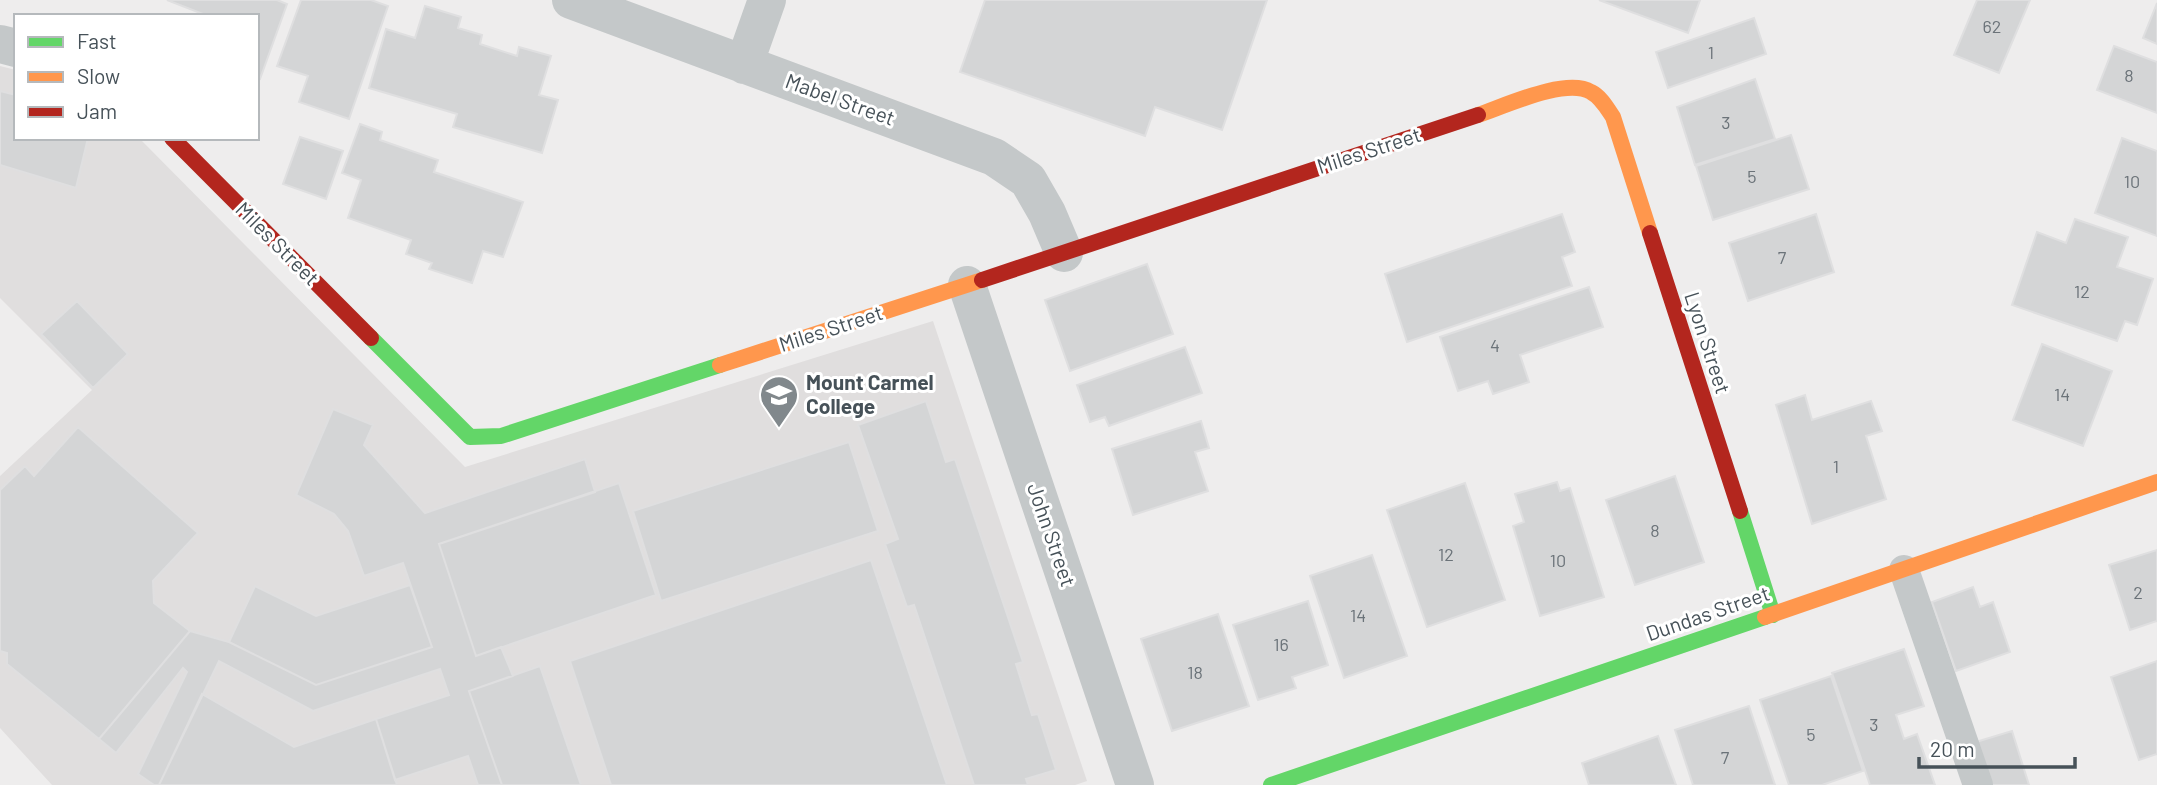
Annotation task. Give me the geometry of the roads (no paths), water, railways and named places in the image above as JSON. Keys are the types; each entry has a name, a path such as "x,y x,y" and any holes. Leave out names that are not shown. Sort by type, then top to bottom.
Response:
{"street":[{"name":"Mabel Street","path":"571,0 995,157 1028,180 1047,213 1064,253"},
{"path":"744,65 767,0"},
{"name":"Miles Street","path":"174,140 470,438 500,436 967,285 1543,93 1572,86 1591,90"},
{"name":"Lyon Street","path":"1591,90 1604,100 1613,117 1773,615"},
{"name":"John Street","path":"967,285 1135,785"},
{"name":"Dundas Street","path":"1271,785 2157,482"}],"lane":[{"path":"1904,570 1978,785"}],"place":[{"name":"Mount Carmel College","path":"779,429"}]}
